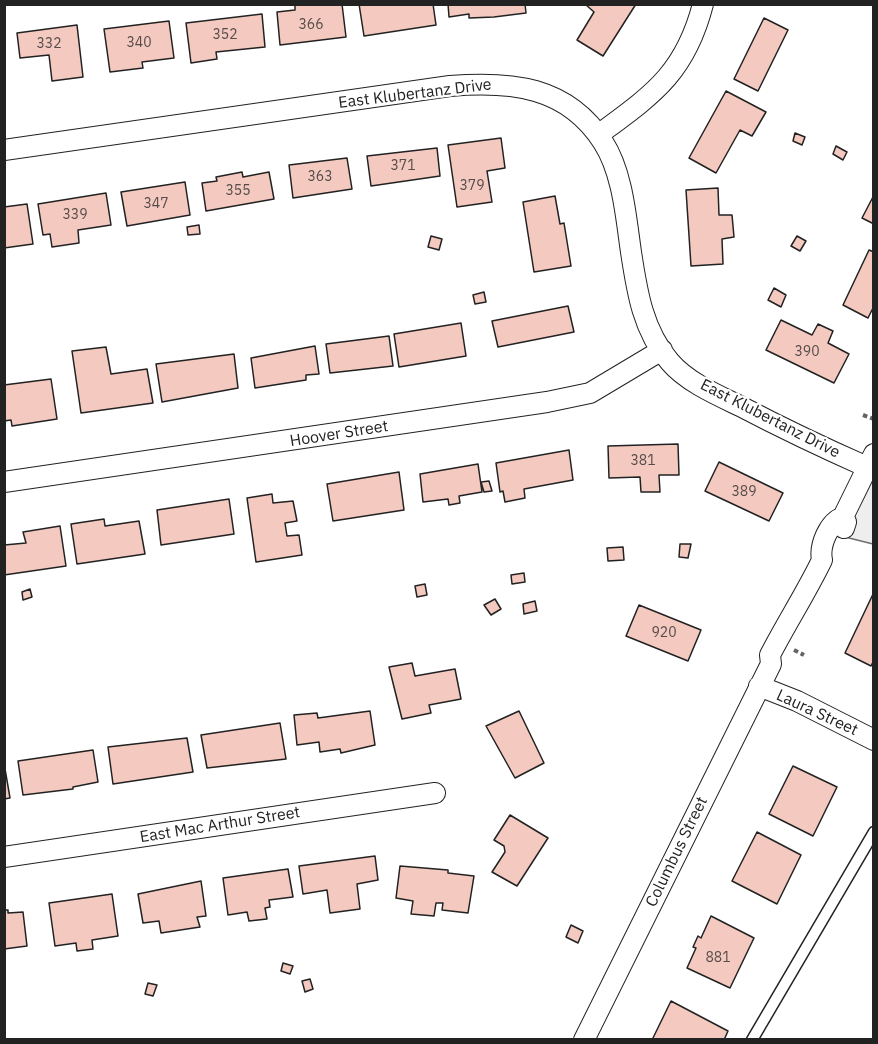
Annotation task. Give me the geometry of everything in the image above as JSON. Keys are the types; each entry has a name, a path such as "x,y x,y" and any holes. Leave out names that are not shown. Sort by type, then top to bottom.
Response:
{"street":[{"path":"598,135 656,92 682,58 696,29 703,4"},
{"name":"East Klubertanz Drive","path":"4,150 482,84 534,89 564,104 588,122 604,144 621,194 637,291 645,320 672,364 711,391 805,440 870,461"},
{"name":"Hoover Street","path":"4,482 558,400 590,393 662,350"},
{"name":"Columbus Street","path":"584,1040 771,664 770,655 794,608 801,603 822,560 831,559 834,555 846,522 843,517 870,461"},
{"name":"Laura Street","path":"759,687 797,701 873,740"},
{"name":"East Mac Arthur Street","path":"4,857 435,793"}],"lane":[{"path":"752,1040 873,832"}],"path":[{"path":"863,415 873,419"}],"shaded area":[{"path":"873,454 873,544 841,536"}],"building":[{"path":"295,4 342,4 346,37 280,45 277,12 295,10"},
{"path":"359,4 433,4 436,25 364,36"},
{"path":"448,4 525,4 526,13 494,17 469,18 469,14 449,17"},
{"path":"585,4 636,4 603,56 577,40 594,12"},
{"path":"262,14 265,47 216,52 217,59 191,63 186,23"},
{"path":"764,18 788,30 758,91 734,79"},
{"path":"169,21 174,58 142,62 143,68 110,72 104,29"},
{"path":"77,25 83,77 52,81 49,55 20,58 17,33"},
{"path":"726,91 766,112 752,136 740,130 716,173 689,158"},
{"path":"795,133 805,137 802,145 793,141"},
{"path":"501,138 505,168 487,171 492,202 457,207 448,145"},
{"path":"836,146 847,152 843,160 833,154"},
{"path":"437,148 440,176 371,186 367,156"},
{"path":"347,158 352,189 293,198 289,165"},
{"path":"242,172 243,177 269,172 274,199 206,211 202,183 217,181 216,177"},
{"path":"185,182 190,215 127,226 121,192"},
{"path":"718,188 719,215 732,215 734,237 722,239 723,264 691,266 686,190"},
{"path":"106,193 111,225 78,230 79,243 52,247 50,234 43,235 38,204"},
{"path":"874,195 874,224 862,218"},
{"path":"555,196 560,224 564,223 571,266 534,272 523,202"},
{"path":"27,204 33,244 4,248 4,207"},
{"path":"199,225 200,234 188,235 187,227"},
{"path":"431,236 442,239 439,250 428,247"},
{"path":"797,236 806,241 800,251 791,246"},
{"path":"869,250 874,252 874,306 868,318 843,305"},
{"path":"774,288 786,295 781,307 768,300"},
{"path":"484,292 486,302 475,304 473,295"},
{"path":"568,306 574,332 498,347 492,321"},
{"path":"781,320 812,335 818,324 833,331 828,343 849,354 834,383 766,350"},
{"path":"461,323 466,356 399,367 394,334"},
{"path":"389,336 393,366 330,373 326,344"},
{"path":"315,346 319,374 306,375 306,380 255,388 251,358"},
{"path":"106,347 111,374 147,369 153,403 81,413 72,351"},
{"path":"234,354 238,388 162,402 156,364"},
{"path":"51,379 57,419 12,426 11,420 4,421 4,385"},
{"path":"678,444 679,475 659,475 660,492 641,492 640,477 609,478 608,446"},
{"path":"569,450 573,480 524,489 525,498 505,502 503,491 500,492 496,463"},
{"path":"719,462 783,493 769,521 705,491"},
{"path":"478,464 482,492 459,496 460,503 449,505 448,499 423,502 420,474"},
{"path":"399,472 404,510 333,521 327,484"},
{"path":"489,481 492,491 484,492 481,482"},
{"path":"272,494 273,503 293,501 297,521 285,523 287,536 299,535 302,555 256,562 247,498"},
{"path":"229,499 234,534 161,545 157,510"},
{"path":"104,519 105,526 139,521 145,554 77,564 71,524"},
{"path":"60,526 66,566 4,575 4,545 26,543 23,532"},
{"path":"680,544 691,544 688,558 679,557"},
{"path":"623,547 624,560 608,561 607,548"},
{"path":"524,573 525,582 512,584 511,575"},
{"path":"425,584 427,595 417,597 415,586"},
{"path":"30,589 32,597 23,600 22,592"},
{"path":"874,592 874,660 871,666 845,653"},
{"path":"495,599 501,609 491,615 484,605"},
{"path":"535,601 537,611 524,614 523,604"},
{"path":"639,605 701,630 688,661 626,636"},
{"path":"412,663 415,676 455,669 461,699 429,705 431,713 402,719 389,667"},
{"path":"370,711 375,745 341,753 340,749 320,752 319,742 297,745 294,715 317,713 318,718"},
{"path":"519,711 544,763 515,778 486,726"},
{"path":"280,723 286,759 207,768 201,735"},
{"path":"187,738 193,772 113,784 108,747"},
{"path":"93,750 98,782 73,787 73,789 23,795 18,761"},
{"path":"4,763 10,798 4,799"},
{"path":"793,766 837,787 813,836 769,814"},
{"path":"510,815 548,838 517,886 492,872 505,852 504,846 494,840"},
{"path":"757,832 801,855 777,904 732,881"},
{"path":"375,856 378,880 357,884 360,909 330,913 327,890 303,894 299,866"},
{"path":"400,866 448,870 448,873 474,876 468,913 442,910 443,903 436,903 434,916 411,914 413,901 396,898"},
{"path":"288,869 293,897 269,900 270,907 265,908 267,919 249,921 247,912 228,915 223,878"},
{"path":"201,881 206,916 197,917 200,927 161,933 159,921 143,923 138,894"},
{"path":"112,894 118,936 92,940 93,949 77,951 76,943 55,946 49,903"},
{"path":"4,910 8,910 8,913 23,912 27,946 4,949"},
{"path":"711,916 754,938 730,988 687,968 696,948 693,947 698,936 701,938"},
{"path":"571,925 583,931 578,943 566,937"},
{"path":"283,963 293,966 290,974 281,971"},
{"path":"310,979 313,989 305,992 302,981"},
{"path":"148,983 157,985 153,996 145,994"},
{"path":"671,1001 728,1031 724,1040 652,1040"}]}
